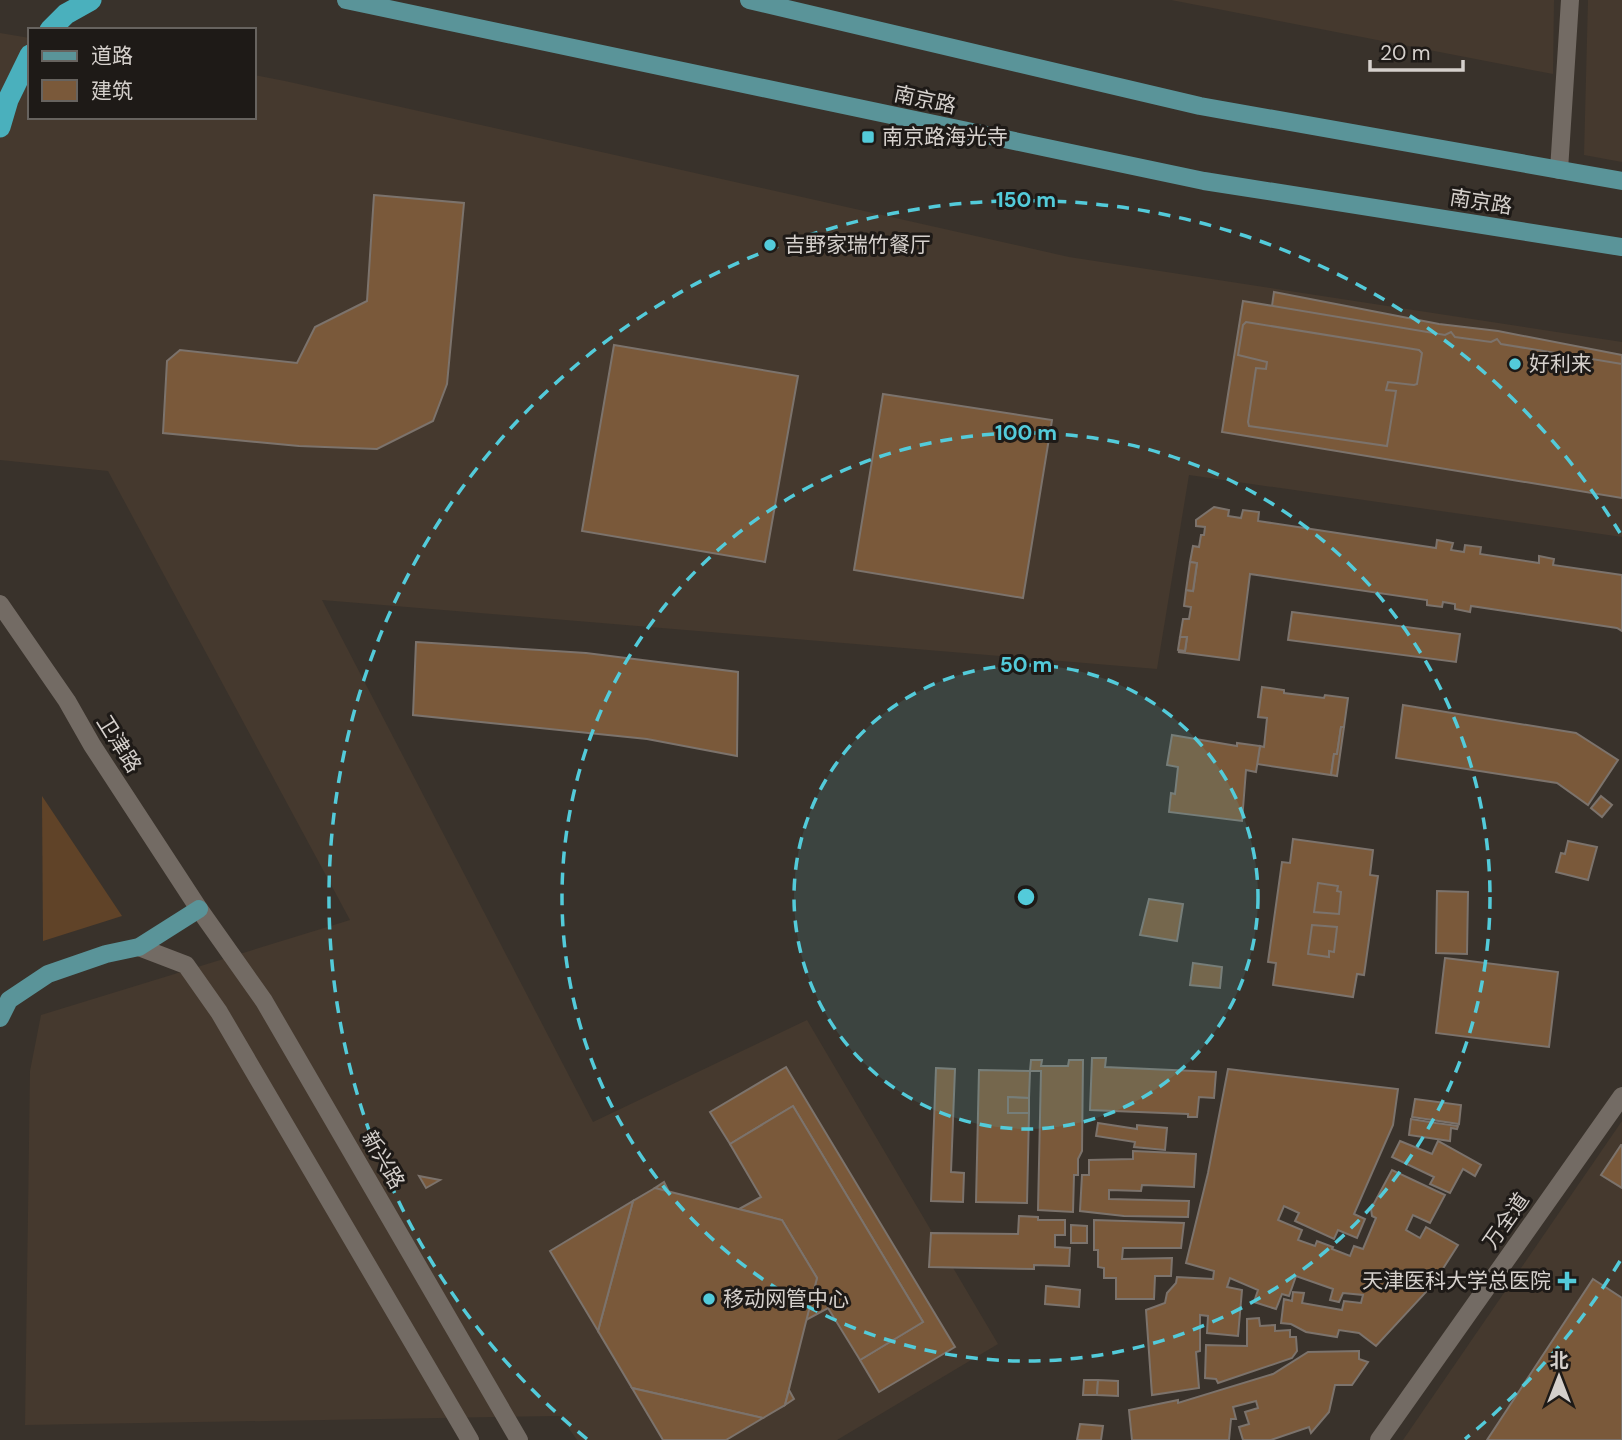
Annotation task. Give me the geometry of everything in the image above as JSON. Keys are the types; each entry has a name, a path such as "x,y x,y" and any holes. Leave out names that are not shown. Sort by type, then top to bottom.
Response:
{"highway":[{"path":"52,28 66,14 90,0"},
{"path":"0,127 8,100 28,59"}],"main road":[{"name":"南京路","path":"346,0 1204,181 1622,247"},
{"path":"749,0 1200,106 1622,181"},
{"path":"1559,170 1570,0"},
{"name":"卫津路","path":"0,604 67,701 92,745 199,909"},
{"path":"0,1018 9,1000 48,974 106,954 139,947 199,909"},
{"name":"新兴路","path":"199,909 264,1001 520,1440"},
{"path":"139,947 186,965 219,1012 470,1440"},
{"name":"万全道","path":"1379,1440 1622,1096"}],"shaded area":[{"path":"1171,0 1554,0 1553,74"},
{"path":"1588,0 1622,0 1622,162 1584,155"},
{"path":"0,33 28,38 28,119 256,119 256,75 1069,257 1622,342 1622,537 1189,475 1157,669 322,600 593,1122 807,1020 998,1344 837,1440 577,1440 560,1416 25,1425 30,1071 41,1015 350,920 108,471 0,460"},
{"path":"42,796 122,916 43,941"},
{"name":"天津医科大学总医院","path":"1622,1121 1622,1440 1403,1440"}],"building":[{"path":"374,195 464,203 447,384 433,421 377,449 299,446 163,433 167,361 180,350 297,363 315,327 367,301"},
{"path":"1274,292 1622,355 1622,492 1254,431"},
{"path":"1243,301 1445,335 1451,332 1455,337 1491,342 1497,339 1501,344 1622,364 1622,498 1222,432"},
{"path":"1246,322 1419,350 1422,353 1417,384 1388,382 1386,390 1396,391 1387,446 1249,426 1256,368 1266,369 1267,362 1238,355 1243,325"},
{"path":"614,345 798,376 765,562 582,531"},
{"path":"883,394 1052,420 1023,598 854,570"},
{"path":"1214,507 1229,510 1228,516 1241,518 1243,510 1259,512 1258,521 1436,548 1437,540 1453,543 1451,550 1464,552 1465,545 1481,547 1480,554 1539,563 1539,556 1554,559 1553,565 1622,575 1622,631 1617,628 1471,606 1470,612 1455,609 1455,604 1443,602 1442,607 1427,605 1427,600 1250,574 1239,660 1178,652 1185,651 1187,637 1180,637 1183,619 1189,619 1191,607 1184,606 1186,590 1193,591 1197,563 1190,562 1193,546 1199,547 1201,535 1204,535 1205,527 1196,526 1196,520"},
{"path":"1190,562 1197,563 1193,591 1186,590"},
{"path":"1292,612 1460,634 1456,662 1288,640"},
{"path":"1180,637 1187,637 1185,651 1178,650"},
{"path":"416,642 586,653 738,672 737,756 647,739 413,715"},
{"path":"1262,687 1284,690 1284,693 1348,698 1344,727 1341,727 1331,775 1257,764 1260,746 1264,747 1267,718 1258,717"},
{"path":"1403,705 1576,733 1618,760 1588,805 1557,783 1396,758"},
{"path":"1341,727 1344,727 1337,776 1331,775"},
{"path":"1172,735 1237,746 1237,743 1260,746 1256,772 1246,770 1242,821 1169,812 1171,793 1175,794 1178,767 1167,765"},
{"path":"1601,796 1612,805 1602,817 1591,808"},
{"path":"1293,839 1373,850 1370,875 1378,876 1364,975 1357,974 1353,997 1273,985 1276,963 1268,962 1282,862 1290,863"},
{"path":"1568,841 1597,847 1588,880 1556,872 1561,853 1565,854"},
{"path":"1318,883 1338,886 1337,891 1341,892 1339,914 1314,912"},
{"path":"1437,891 1468,892 1467,954 1436,953"},
{"path":"1149,899 1183,904 1177,941 1140,935"},
{"path":"1312,925 1337,927 1334,952 1329,951 1329,957 1308,954"},
{"path":"1445,958 1558,972 1549,1047 1436,1033"},
{"path":"1193,963 1222,967 1220,988 1190,985"},
{"path":"1092,1058 1106,1058 1105,1067 1216,1072 1214,1098 1199,1097 1197,1117 1188,1117 1188,1114 1090,1110"},
{"path":"1031,1060 1042,1060 1041,1066 1068,1066 1069,1060 1083,1060 1082,1151 1078,1159 1078,1175 1074,1175 1073,1212 1038,1210 1041,1071 1030,1071"},
{"path":"786,1067 955,1347 879,1392 860,1360 923,1322 793,1106 730,1144 710,1112"},
{"path":"936,1068 955,1069 951,1172 964,1173 963,1202 931,1201"},
{"path":"1228,1069 1398,1089 1393,1125 1354,1214 1365,1219 1357,1238 1338,1230 1334,1239 1295,1221 1299,1213 1284,1206 1278,1220 1302,1230 1298,1240 1315,1246 1317,1241 1350,1256 1354,1246 1363,1249 1376,1218 1372,1216 1371,1209 1392,1170 1445,1195 1430,1223 1413,1215 1406,1230 1420,1238 1426,1227 1458,1245 1437,1278 1434,1276 1426,1292 1376,1346 1359,1333 1339,1330 1337,1337 1306,1332 1291,1324 1281,1323 1284,1299 1292,1301 1293,1292 1304,1293 1302,1303 1342,1310 1344,1301 1361,1303 1363,1295 1343,1293 1339,1302 1330,1300 1333,1289 1296,1276 1289,1296 1282,1294 1276,1309 1254,1302 1258,1290 1230,1278 1227,1287 1242,1290 1238,1336 1207,1333 1208,1316 1200,1315 1200,1351 1196,1352 1199,1388 1152,1395 1146,1310 1165,1303 1167,1293 1176,1283 1177,1277 1213,1279 1214,1271 1186,1263 1208,1173"},
{"path":"979,1070 1030,1071 1029,1098 1008,1097 1008,1113 1029,1113 1027,1203 976,1202"},
{"path":"1008,1097 1029,1098 1029,1113 1008,1113"},
{"path":"1415,1099 1461,1105 1459,1124 1412,1117"},
{"path":"793,1106 923,1322 860,1360 828,1308 806,1320 817,1278 782,1220 739,1209 761,1197 730,1144"},
{"path":"1411,1119 1458,1126 1457,1129 1451,1128 1450,1141 1409,1135"},
{"path":"1098,1123 1137,1129 1137,1125 1167,1128 1165,1150 1134,1147 1135,1142 1096,1136"},
{"path":"1400,1141 1432,1154 1438,1141 1481,1165 1475,1176 1463,1169 1450,1193 1430,1184 1434,1177 1392,1157"},
{"path":"1622,1145 1622,1188 1601,1175"},
{"path":"1133,1151 1196,1154 1194,1187 1142,1185 1141,1191 1109,1190 1109,1199 1189,1201 1188,1217 1124,1216 1080,1211 1082,1175 1089,1175 1089,1160 1133,1159"},
{"path":"419,1176 440,1180 426,1188"},
{"path":"664,1182 669,1192 655,1188"},
{"name":"移动网管中心","path":"655,1188 782,1220 817,1278 785,1405 763,1418 632,1388 598,1331 633,1201"},
{"path":"633,1201 598,1331 550,1251"},
{"path":"1019,1216 1038,1217 1038,1220 1065,1220 1065,1235 1055,1235 1055,1247 1070,1248 1069,1266 1034,1265 1034,1269 929,1267 931,1233 1018,1234"},
{"path":"1094,1220 1184,1223 1181,1248 1123,1248 1122,1259 1172,1258 1171,1276 1155,1276 1154,1299 1116,1299 1116,1278 1104,1278 1104,1268 1098,1267 1098,1250 1094,1250"},
{"path":"1071,1225 1087,1226 1087,1243 1071,1243"},
{"path":"1593,1279 1622,1298 1622,1440 1487,1440"},
{"path":"1046,1286 1080,1290 1079,1307 1045,1304"},
{"path":"1259,1318 1260,1326 1275,1325 1275,1331 1290,1330 1290,1337 1296,1337 1297,1351 1292,1358 1218,1383 1216,1379 1205,1378 1206,1345 1247,1346 1247,1319"},
{"path":"1359,1351 1359,1359 1368,1362 1352,1385 1335,1385 1329,1412 1311,1433 1309,1427 1271,1440 1243,1440 1239,1427 1249,1424 1245,1412 1258,1408 1256,1401 1233,1407 1236,1419 1231,1419 1229,1440 1132,1440 1129,1410 1178,1400 1178,1403 1273,1374 1308,1352"},
{"path":"1084,1380 1098,1380 1097,1395 1083,1395"},
{"path":"1098,1380 1118,1381 1118,1396 1097,1395"},
{"path":"632,1388 763,1418 726,1440 663,1440"},
{"path":"789,1390 794,1399 785,1405"},
{"path":"1080,1424 1103,1426 1101,1440 1077,1440"}],"place":[{"name":"南京路海光寺","path":"868,137"},
{"name":"吉野家瑞竹餐厅","path":"770,245"},
{"name":"好利来","path":"1515,364"},
{"name":"天津医科大学总医院","path":"1567,1281"},
{"name":"移动网管中心","path":"709,1299"}]}
